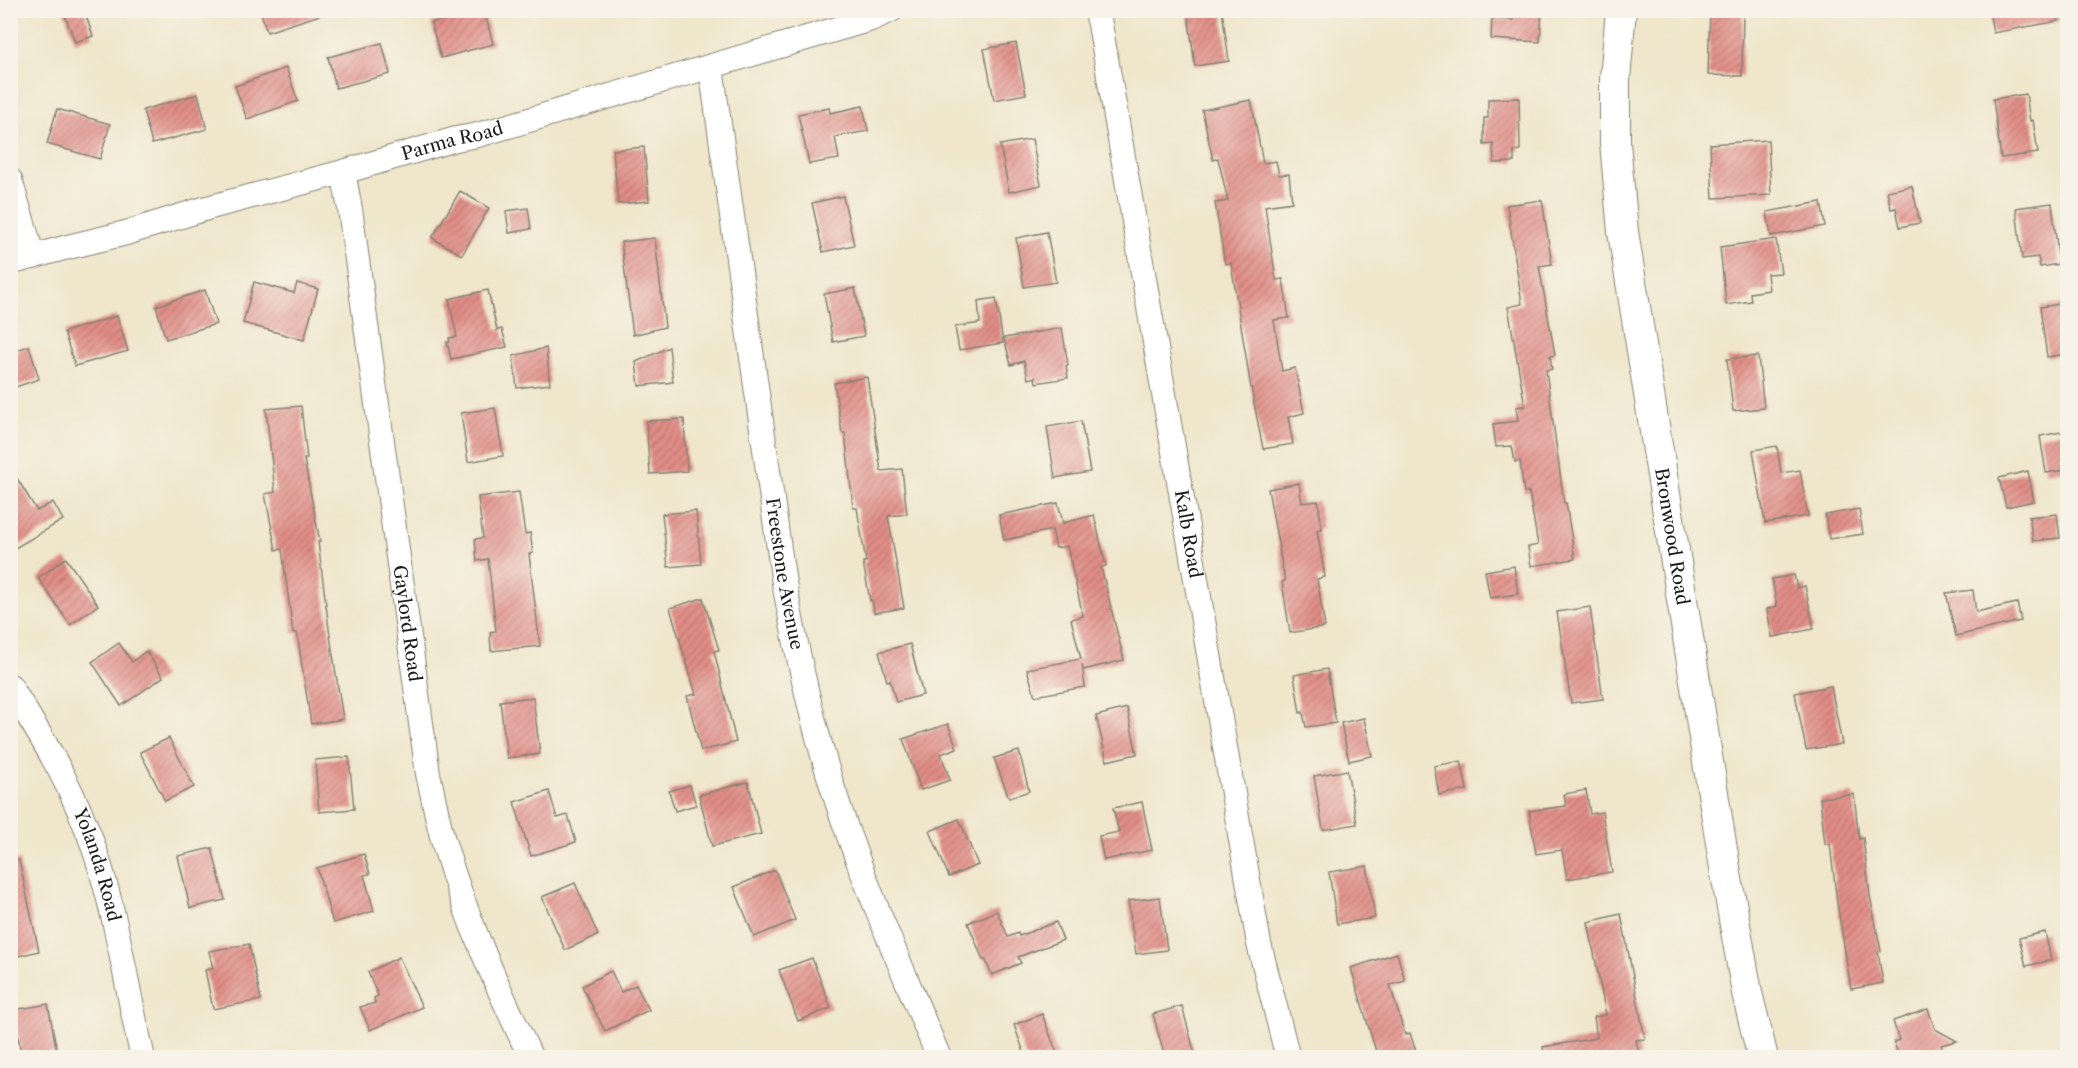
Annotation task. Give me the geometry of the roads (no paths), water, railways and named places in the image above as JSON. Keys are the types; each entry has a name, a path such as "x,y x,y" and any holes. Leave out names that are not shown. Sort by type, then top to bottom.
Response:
{"street":[{"name":"Parma Road","path":"22,260 126,233 207,208 456,139 478,135 871,19 891,10"},
{"name":"Kalb Road","path":"1096,10 1257,933 1288,1058"},
{"name":"Bronwood Road","path":"1621,10 1615,79 1615,121 1623,232 1725,868 1748,993 1763,1058"},
{"name":"Freestone Avenue","path":"711,67 781,565 798,655 815,728 842,816 939,1058"},
{"name":"Gaylord Road","path":"343,172 428,774 446,849 470,920 531,1058"},
{"path":"10,180 22,260"},
{"name":"Yolanda Road","path":"10,686 54,756 79,808 97,857 143,1058"}]}
